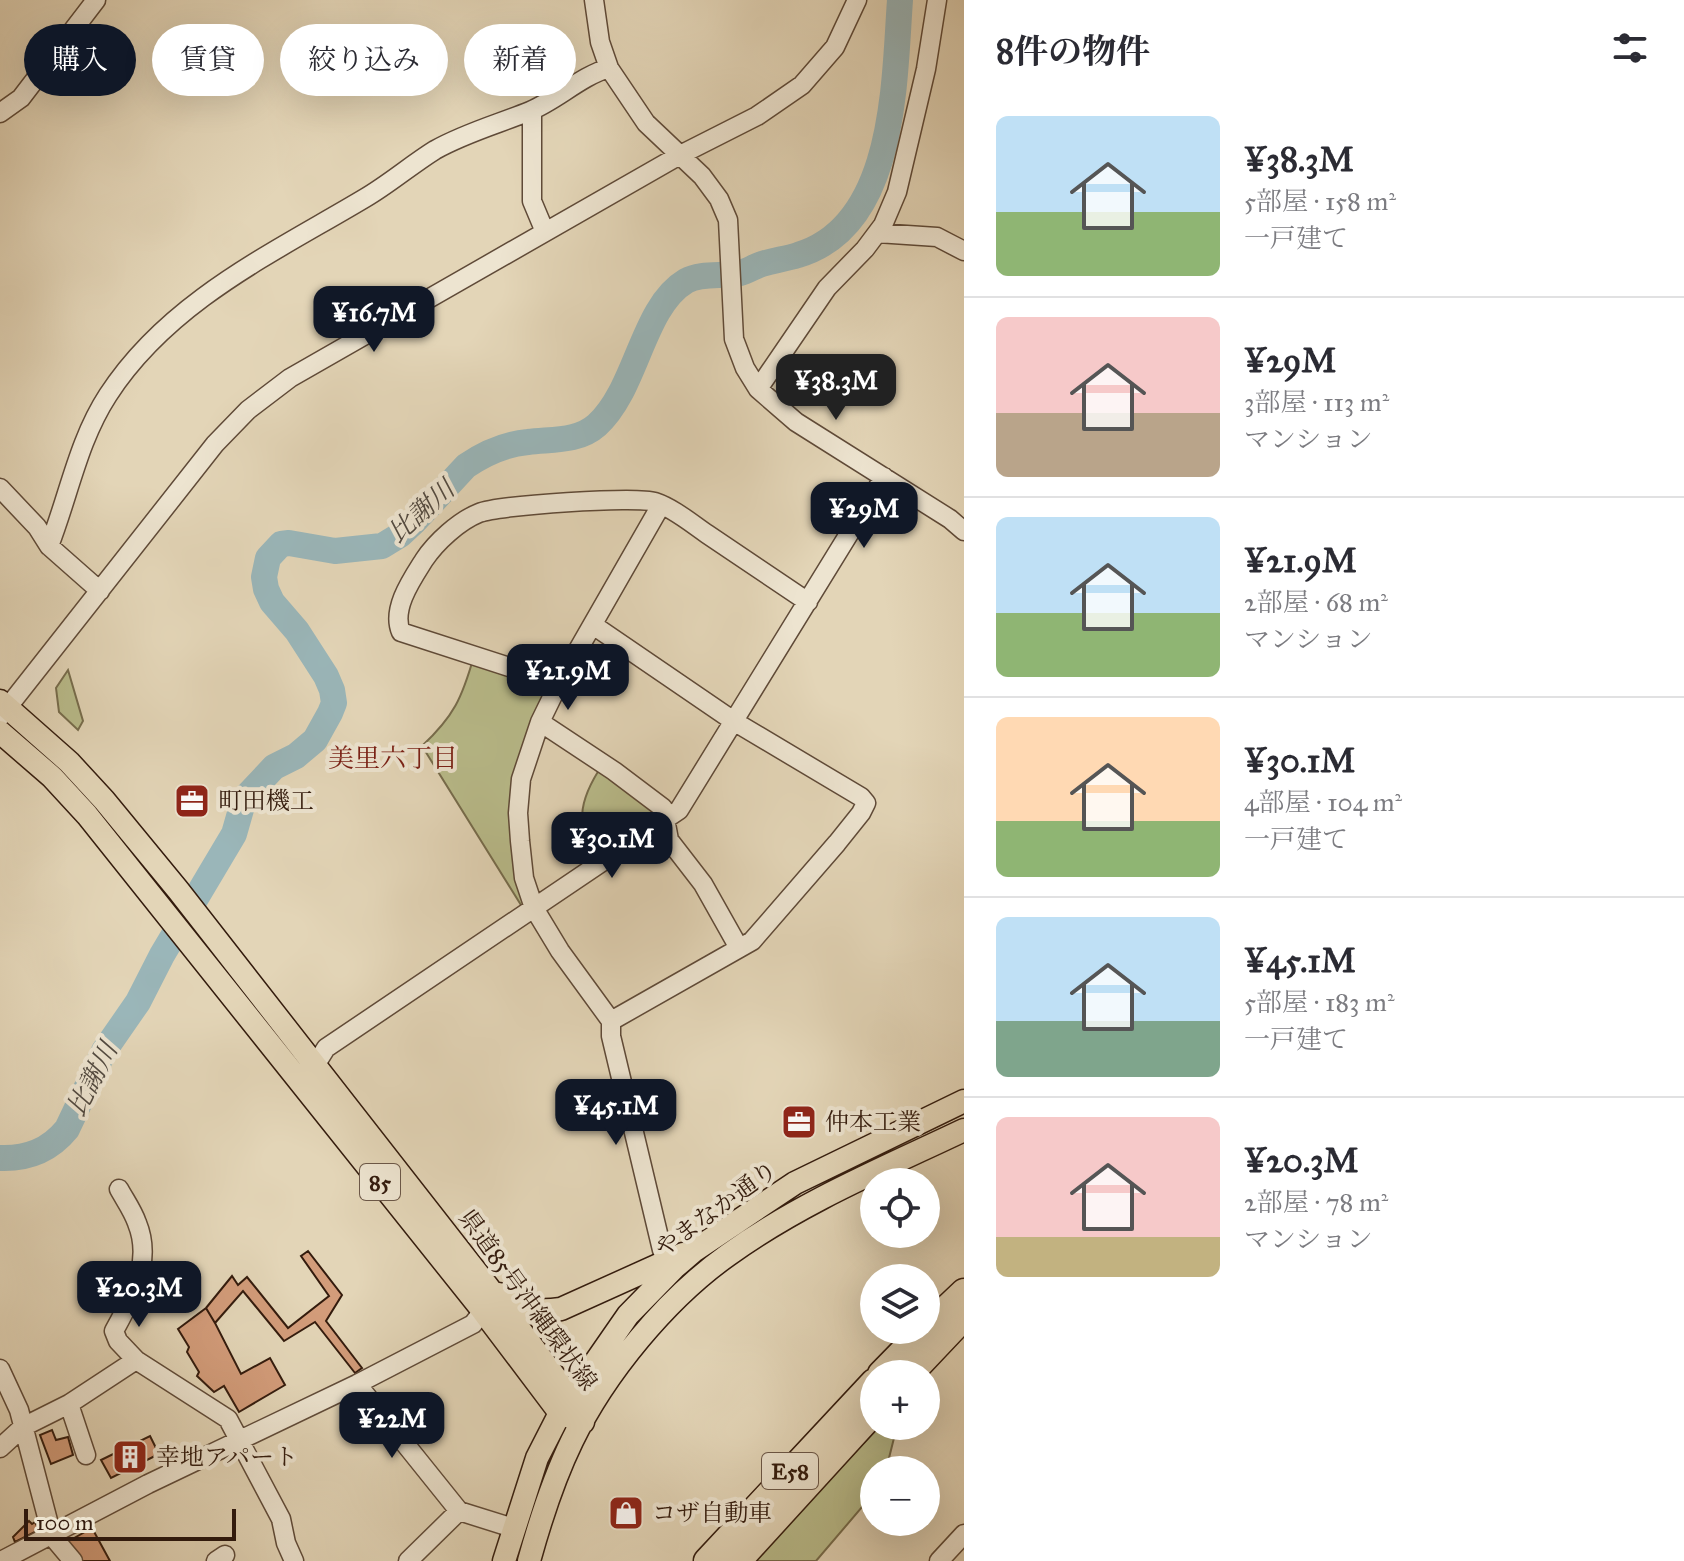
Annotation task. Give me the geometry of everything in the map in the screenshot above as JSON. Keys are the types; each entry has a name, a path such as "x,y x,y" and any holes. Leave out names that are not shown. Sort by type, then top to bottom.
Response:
{"highway":[{"path":"940,1315 964,1292"},
{"path":"923,1360 964,1317"},
{"path":"895,1360 910,1344"},
{"name":"E58","path":"707,1561 860,1397"},
{"name":"E58","path":"738,1561 860,1427"}],"main road":[{"name":"県道85号沖縄環状線","path":"3,708 69,762 178,890 483,1311 583,1422"},
{"name":"県道85号沖縄環状線","path":"0,732 52,777 87,815 199,952 307,1071 488,1287 565,1405"},
{"name":"やまなか通り","path":"504,1561 537,1458 565,1405 628,1315 695,1250 795,1183 964,1101"},
{"name":"やまなか通り","path":"529,1561 551,1494 583,1422 647,1330 693,1284 726,1256 783,1220 964,1130"},
{"path":"488,1287 525,1310 561,1309 668,1259 695,1250"}],"street":[{"path":"0,113 21,98 96,0"},
{"path":"594,0 600,42 609,68 646,123 702,176 719,199 728,220 732,251 734,339 745,368 758,389 796,422 964,531"},
{"path":"3,708 215,444 266,395 290,378 680,155 757,116 802,85 835,47 857,0"},
{"path":"758,389 827,288 883,225 897,192 926,69 937,0"},
{"path":"49,546 83,441 108,394 145,347 179,315 297,236 367,197 437,149 490,125 532,111 609,68"},
{"path":"532,111 532,201 545,232"},
{"path":"877,233 937,237 964,251"},
{"path":"307,1071 326,1048 679,810 884,477"},
{"path":"0,488 37,527 49,546 100,591"},
{"path":"559,683 401,632 398,625 408,586 429,553 479,513 497,508 614,500 652,501 808,602"},
{"path":"661,505 540,722 521,779 518,813 524,878 534,908 560,951 611,1021 618,1067 662,1250 668,1259"},
{"path":"593,625 735,722 861,797 866,803 853,823 752,941 611,1021"},
{"path":"540,722 663,808 669,840 703,884 739,948"},
{"path":"119,1189 139,1225 142,1258 136,1291 114,1331 118,1341 136,1360 228,1419 281,1519 294,1561"},
{"path":"1,1561 148,1484 357,1384 473,1324 483,1311"},
{"path":"0,1448 23,1427 69,1404 136,1360"},
{"path":"0,1369 19,1410 52,1536 73,1561"},
{"path":"357,1384 459,1511 513,1528"},
{"path":"69,1404 86,1455"},
{"path":"408,1561 459,1511"},
{"path":"939,1561 964,1534"}],"green space":[{"path":"474,656 559,683 521,779 526,913 422,746 456,706"},
{"path":"68,670 83,721 78,730 59,712 56,688"},
{"path":"603,764 666,817 593,867 582,814 588,791"},
{"path":"867,1440 894,1440 890,1456 860,1456 860,1509 816,1561 751,1561"}],"building":[{"path":"308,1251 342,1295 326,1321 362,1368 355,1373 315,1322 284,1341 243,1291 215,1323 206,1308 232,1276 238,1285 247,1277 288,1328 329,1296 301,1256"},
{"path":"308,1251 342,1295 326,1321 362,1368 355,1373 315,1322 284,1341 243,1291 215,1323 241,1374 270,1358 285,1385 239,1412 224,1386 214,1392 197,1376 199,1372 187,1352 189,1347 178,1329 206,1308 232,1276 238,1285 247,1277 288,1328 329,1296 301,1256"},
{"path":"52,1430 56,1440 68,1437 73,1455 51,1464 40,1435"},
{"name":"幸地アパート","path":"150,1436 159,1454 111,1478 101,1460"},
{"path":"29,1521 32,1524 35,1522 39,1530 15,1542 13,1537"},
{"path":"92,1528 110,1561 82,1561 67,1542"}],"waterway":[{"name":"比謝川","path":"0,1158 37,1152 53,1143 67,1129 104,1051 138,1002 162,955 234,834 244,799 274,767 296,756 315,740 330,713 334,703 326,676 297,631 272,602 266,589 264,577 268,558 281,544 289,543 335,551 382,546 400,535 466,466 480,457 511,445 564,439 590,430 611,410 622,391 659,309 671,293 686,281 740,273 798,255 830,239 854,214 872,183 884,147 891,109 900,0"}],"place":[{"name":"町田機工","path":"192,801"},
{"name":"仲本工業","path":"799,1122"},
{"name":"幸地アパート","path":"130,1457"},
{"name":"コザ自動車","path":"626,1513"}],"district":[{"name":"美里六丁目","path":"393,758"}]}
